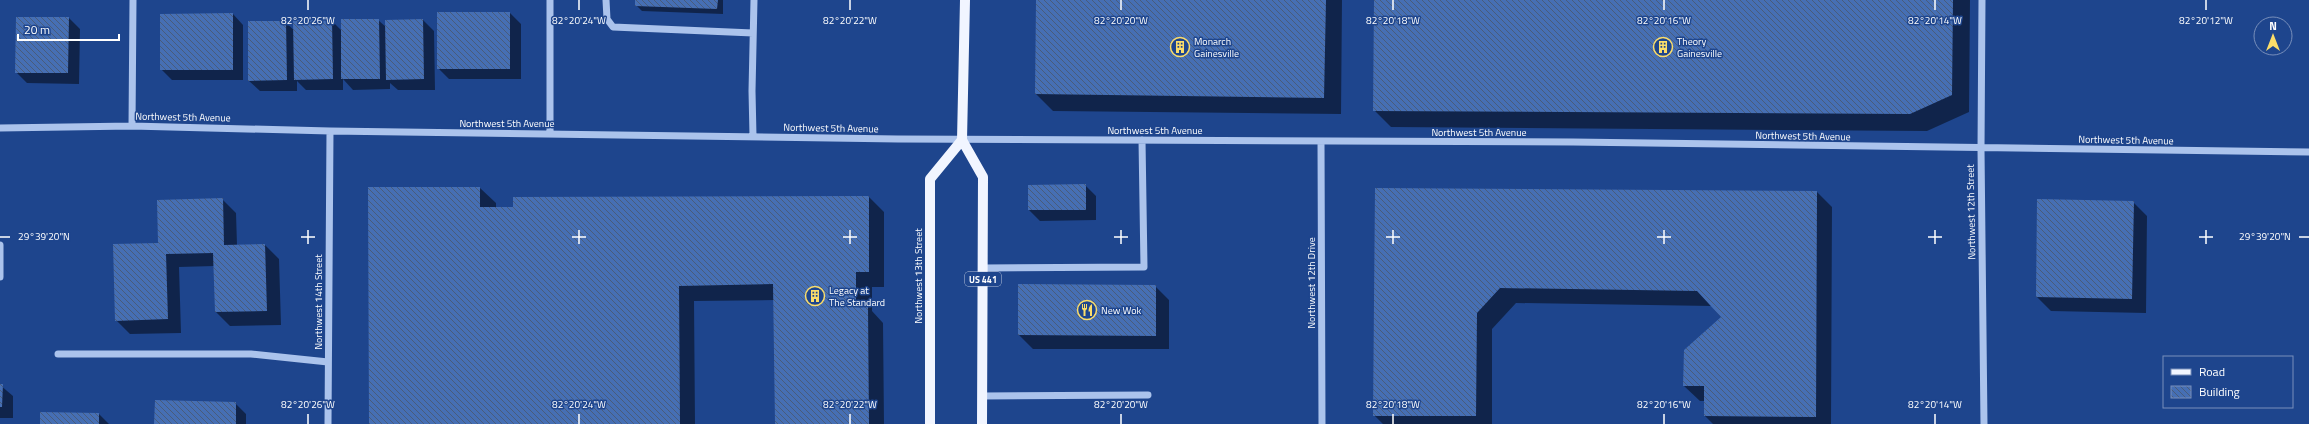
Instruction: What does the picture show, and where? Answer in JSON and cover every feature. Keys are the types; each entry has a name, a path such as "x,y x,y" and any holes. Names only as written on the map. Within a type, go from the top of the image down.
{"main road":[{"path":"962,140 965,0"},
{"name":"US 441","path":"962,140 983,177 982,424"},
{"name":"Northwest 13th Street","path":"930,424 930,179 962,140"}],"street":[{"path":"132,0 132,126"},
{"path":"550,0 550,133"},
{"path":"606,0 607,20 613,27 753,33"},
{"path":"753,136 754,0"},
{"name":"Northwest 12th Street","path":"1982,0 1981,149 1984,424"},
{"name":"Northwest 5th Avenue","path":"0,128 132,126 330,131 962,140 1573,142 1981,149 2309,152"},
{"name":"Northwest 14th Street","path":"328,424 330,131"},
{"path":"983,268 1144,266 1142,140"},
{"name":"Northwest 12th Drive","path":"1321,141 1322,424"},
{"path":"0,245 0,277"},
{"path":"58,354 250,354 328,362"},
{"path":"982,396 1148,394"}],"building":[{"path":"635,0 718,0 717,9 635,6"},
{"name":"Monarch Gainesville","path":"1036,0 1326,0 1324,98 1035,94"},
{"name":"Theory Gainesville","path":"1374,0 1953,0 1952,95 1910,114 1373,111"},
{"path":"437,12 510,12 510,69 437,69"},
{"path":"233,13 233,70 160,70 160,14"},
{"path":"16,17 69,17 68,73 15,73"},
{"path":"332,19 333,79 294,80 293,20"},
{"path":"341,19 379,19 380,79 341,79"},
{"path":"423,19 424,79 386,80 385,20"},
{"path":"248,21 286,21 287,80 248,81"},
{"path":"1086,184 1086,210 1028,210 1028,185"},
{"name":"Legacy at The Standard","path":"368,187 480,187 480,207 513,207 513,197 869,196 869,272 856,272 856,306 868,306 869,424 775,424 773,284 679,286 680,424 369,424"},
{"path":"1375,188 1817,191 1816,417 1704,416 1704,386 1683,386 1684,350 1721,317 1697,291 1500,288 1477,313 1476,416 1373,416"},
{"path":"223,198 224,245 265,244 267,311 215,312 213,253 166,254 168,319 115,321 113,244 158,243 157,200"},
{"path":"2037,199 2134,201 2132,299 2036,297"},
{"name":"New Wok","path":"1018,284 1156,285 1156,336 1018,335"},
{"path":"0,384 3,384 2,407 0,407"},
{"path":"155,400 236,402 236,424 154,424"},
{"path":"40,412 99,413 99,424 40,424"}],"place":[{"name":"Monarch Gainesville","path":"1180,47"},
{"name":"Theory Gainesville","path":"1663,47"},
{"name":"Legacy at The Standard","path":"815,296"},
{"name":"New Wok","path":"1087,310"}]}
